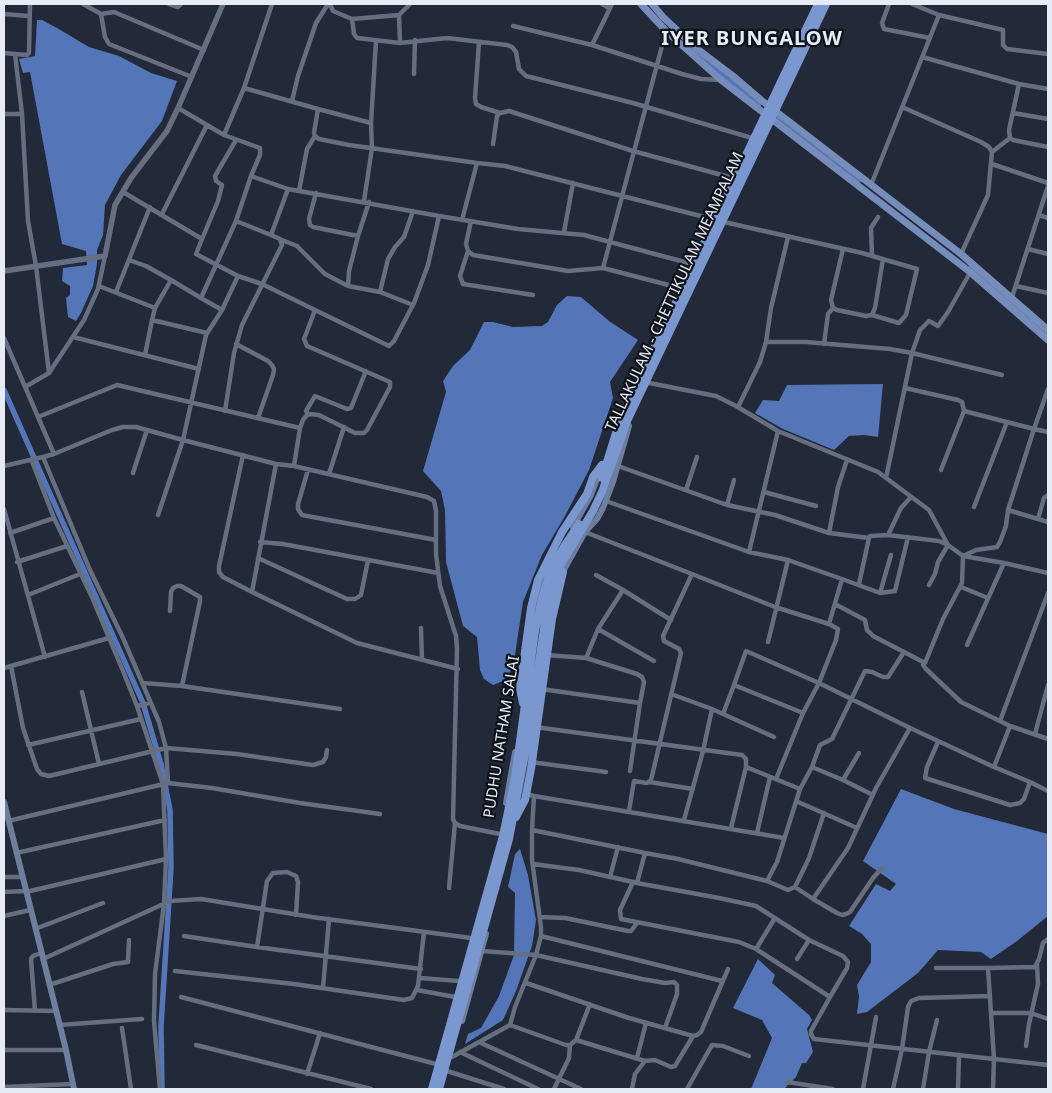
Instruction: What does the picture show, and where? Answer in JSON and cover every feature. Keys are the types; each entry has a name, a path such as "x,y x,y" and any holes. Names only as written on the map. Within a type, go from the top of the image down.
{"highway":[{"name":"TALLAKULAM - CHETTIKULAM MEAMPALAM","path":"431,1089 503,836 515,778 535,631 550,572 594,498 629,401 817,4"},
{"name":"TALLAKULAM - CHETTIKULAM MEAMPALAM","path":"441,1089 511,828 525,754 547,610 558,571 593,511 602,492 627,420 827,4"},
{"path":"524,707 520,688 531,608 538,580 562,532 586,494 593,477 602,465"},
{"path":"511,828 525,800 552,619 563,572"}],"main road":[{"path":"641,4 666,31 764,114 1012,297 1048,330"},
{"path":"652,4 696,48 961,254 972,269 1048,340"},
{"name":"PUDHU NATHAM SALAI","path":"431,1089 436,1064 500,834 519,726 531,629 541,587 550,567 591,495 627,400 817,4"},
{"name":"PUDHU NATHAM SALAI","path":"441,1089 452,1058 482,951 523,793 549,619 563,572 606,501 633,416 778,112 827,4"},
{"path":"4,802 66,1050 73,1086"}],"street":[{"path":"4,53 27,55 29,53 30,4"},
{"path":"82,4 101,14 114,12 204,50"},
{"path":"169,4 178,7 181,4"},
{"path":"25,387 49,373 84,320 99,286 115,205 167,131 223,4"},
{"path":"224,135 244,88 272,4"},
{"path":"292,101 298,76 316,23 329,4 333,11 352,19 399,15 410,4"},
{"path":"592,45 610,6 602,4"},
{"path":"889,4 882,23 884,29 930,38"},
{"path":"912,4 939,15 1003,30 1003,45 1007,49 1048,54"},
{"path":"4,14 29,16"},
{"path":"101,14 106,37 110,44 192,77"},
{"path":"399,15 400,43"},
{"path":"871,185 939,15"},
{"path":"352,19 354,34 357,38 400,43 447,38 512,47 516,52 519,69 526,76 647,107 752,138"},
{"path":"513,26 592,45 701,78 722,80"},
{"path":"603,268 666,31"},
{"path":"348,286 349,271 367,202 372,148 371,123 376,40"},
{"path":"414,74 415,40"},
{"path":"479,42 474,98 476,104 481,107 500,113 509,111 633,151 732,178"},
{"path":"15,54 22,114 28,221 36,266 49,373"},
{"path":"922,57 1019,84 1048,89"},
{"path":"1010,138 1009,130 1019,84"},
{"path":"244,88 371,123"},
{"path":"902,107 981,142 989,147 992,152 988,194 961,254"},
{"path":"178,108 224,135 260,148 260,155 236,221 201,298"},
{"path":"300,191 306,149 315,136 314,127 318,109"},
{"path":"493,144 496,121 500,113"},
{"path":"1013,113 1048,119"},
{"path":"4,114 22,114"},
{"path":"162,214 207,124"},
{"path":"315,136 325,140 372,148 505,166 724,222 844,249 917,269 906,315 899,323 872,315 866,316 833,308"},
{"path":"992,152 1010,138"},
{"path":"1010,138 1048,147"},
{"path":"236,140 215,176 216,181 222,185 218,201 196,254 238,276 262,284 389,346 394,341 413,305 428,265 439,216"},
{"path":"462,220 477,162"},
{"path":"992,164 1048,182"},
{"path":"252,176 288,189 518,229 564,232 692,264"},
{"path":"564,232 573,183"},
{"path":"1012,297 1048,186"},
{"path":"271,235 288,189"},
{"path":"123,192 202,239"},
{"path":"316,194 309,219 310,225 358,236"},
{"path":"116,292 150,207"},
{"path":"380,292 388,259 404,237 412,210"},
{"path":"1039,215 1048,218"},
{"path":"872,256 871,228 878,217"},
{"path":"236,221 297,246 324,274 348,286 380,292 413,305"},
{"path":"471,221 466,244 468,251 460,276 463,284 533,295"},
{"path":"738,407 757,368 766,342 771,308 788,237"},
{"path":"225,411 236,344 242,325 282,245 282,240"},
{"path":"833,308 831,300 844,249"},
{"path":"1028,249 1048,254"},
{"path":"468,251 473,255 568,271 603,268 680,288"},
{"path":"4,271 105,256"},
{"path":"872,315 884,259"},
{"path":"129,260 146,266 222,310"},
{"path":"886,478 912,353 920,330 929,321 938,326 972,269"},
{"path":"158,515 183,440 207,333 222,310 238,276"},
{"path":"145,355 155,308 170,280"},
{"path":"99,286 155,308"},
{"path":"1016,286 1048,293"},
{"path":"824,344 828,314 833,308"},
{"path":"308,414 319,415 355,432 364,433 390,387 390,382 307,346 304,339 316,310"},
{"path":"152,320 207,333"},
{"path":"73,337 199,369"},
{"path":"4,338 54,454"},
{"path":"766,342 890,349 1002,375"},
{"path":"236,344 268,361 274,369 258,418"},
{"path":"294,466 300,428 308,414 306,411 315,396 347,409 351,408 366,371"},
{"path":"636,381 716,396 778,431 878,472 929,510 948,545"},
{"path":"38,417 117,385 300,428"},
{"path":"905,388 962,402 964,411 941,470"},
{"path":"963,556 976,550 997,547 1000,542 1006,526 1008,510 1048,389"},
{"path":"964,411 1048,432"},
{"path":"974,507 1007,422"},
{"path":"4,466 54,454 112,430 123,427 136,427 276,464 294,466 432,499 436,504 438,573 440,586 456,636 458,669 453,812 455,823 449,888"},
{"path":"329,474 344,427"},
{"path":"133,473 147,430"},
{"path":"750,552 778,431"},
{"path":"243,455 219,566 219,572 223,577 358,643 458,669"},
{"path":"686,490 697,457"},
{"path":"36,458 54,518 139,706 166,784"},
{"path":"36,458 143,683 166,748 164,904 154,974 154,1021 160,1089 156,1089"},
{"path":"829,533 838,487 847,460"},
{"path":"252,592 276,464"},
{"path":"618,466 727,505 775,515 829,533 869,538 870,536 888,535 939,541 963,556 1048,573"},
{"path":"308,470 298,504 302,515 436,540"},
{"path":"727,505 734,480"},
{"path":"764,492 816,506"},
{"path":"1038,518 1044,498 1048,495"},
{"path":"888,535 900,508 911,496"},
{"path":"606,501 750,552 788,560 880,593 895,591 908,537"},
{"path":"4,509 17,562 45,657"},
{"path":"1008,510 1048,522"},
{"path":"10,533 54,518"},
{"path":"587,531 775,607 829,624 838,629 838,634 819,683 803,713 776,779"},
{"path":"859,584 869,538"},
{"path":"260,542 283,544 438,573"},
{"path":"929,585 935,574 938,562 948,545"},
{"path":"17,562 66,546"},
{"path":"880,593 891,555"},
{"path":"963,556 961,587 943,619 923,665 961,702 1010,726 1048,739"},
{"path":"258,558 339,596 352,599 358,598 361,594 368,560"},
{"path":"768,642 788,560"},
{"path":"967,645 1004,563"},
{"path":"28,595 80,574"},
{"path":"596,574 671,620"},
{"path":"649,782 681,653 664,640 664,632 692,574"},
{"path":"829,624 842,579"},
{"path":"170,611 171,592 177,586 181,586 200,597 182,686"},
{"path":"961,587 988,598"},
{"path":"586,658 598,629 623,590"},
{"path":"1000,721 1048,594"},
{"path":"835,604 865,620 867,630 873,636 925,663"},
{"path":"422,628 422,660"},
{"path":"598,629 654,661"},
{"path":"4,668 109,638"},
{"path":"723,714 746,651 819,683 994,768 1048,791"},
{"path":"767,881 777,862 800,789 812,767 820,745 832,739 865,671 888,677 904,652"},
{"path":"544,655 586,658 642,677 644,682 630,771"},
{"path":"11,666 28,745 37,770 41,774 48,776 166,748 237,754 313,765 323,762 327,750"},
{"path":"143,683 182,686 340,709"},
{"path":"734,685 803,713"},
{"path":"1034,734 1048,685"},
{"path":"540,689 640,702"},
{"path":"82,692 99,764"},
{"path":"671,694 723,714 774,737"},
{"path":"139,706 147,704"},
{"path":"684,820 712,710"},
{"path":"28,745 142,719"},
{"path":"994,768 1010,726"},
{"path":"534,727 742,755 746,759 746,767 731,828"},
{"path":"813,898 848,848 873,795 910,728"},
{"path":"938,742 927,767 926,778 1010,804 1020,803 1024,799 1030,782"},
{"path":"844,780 859,753"},
{"path":"529,762 606,772"},
{"path":"746,767 800,789"},
{"path":"812,767 844,780 873,795"},
{"path":"757,833 770,777"},
{"path":"630,811 634,781 692,789"},
{"path":"8,821 166,784 212,788 380,814"},
{"path":"523,793 784,838"},
{"path":"452,1058 510,1026 536,955 541,936 533,864 534,796"},
{"path":"796,801 857,828"},
{"path":"532,830 678,859 767,881 788,890 795,887 809,858 824,813"},
{"path":"16,853 165,820"},
{"path":"455,823 470,829 500,834"},
{"path":"610,877 618,847"},
{"path":"646,852 635,882 619,914 620,919 721,938 756,949 830,997"},
{"path":"4,892 26,892 166,859"},
{"path":"533,864 578,870 749,905 761,909 809,940 847,959 847,968 811,1031 812,1036 818,1040 1048,1065"},
{"path":"795,887 842,915 850,912 882,868"},
{"path":"256,947 267,881 273,873 287,872 293,874 298,882 296,915"},
{"path":"4,877 22,877"},
{"path":"35,1011 33,956 42,956 170,901 201,899 329,920 471,938"},
{"path":"36,930 103,903"},
{"path":"4,916 30,910"},
{"path":"540,917 565,918 628,931 632,930 637,923"},
{"path":"756,949 775,918"},
{"path":"323,988 329,920"},
{"path":"175,972 323,988 404,1000 412,998 417,990 420,978 424,932"},
{"path":"184,936 421,969"},
{"path":"541,936 722,981"},
{"path":"1026,1046 1038,984 1037,964 1043,943 1048,939"},
{"path":"49,985 113,964 128,962 129,940"},
{"path":"797,959 809,940"},
{"path":"482,951 536,955 665,983 674,982 677,985 677,994 665,1028"},
{"path":"936,968 1031,968 1037,964"},
{"path":"988,968 994,1059 993,1088"},
{"path":"576,1040 645,1061 655,1060 673,1067 693,1036 700,1032 728,969"},
{"path":"420,978 459,981"},
{"path":"526,983 646,1023 693,1036"},
{"path":"417,990 455,997"},
{"path":"893,1089 902,1049 908,1007 911,1001 919,998 990,996"},
{"path":"181,997 436,1064"},
{"path":"554,1089 569,1058 570,1045 576,1040 590,1004"},
{"path":"4,1010 56,1011"},
{"path":"991,1013 1031,1013 1048,1019"},
{"path":"863,1089 876,1018"},
{"path":"59,1025 142,1019"},
{"path":"923,1089 937,1020"},
{"path":"637,1058 646,1023"},
{"path":"510,1026 570,1045"},
{"path":"122,1028 131,1089"},
{"path":"307,1074 320,1033"},
{"path":"478,1042 581,1089"},
{"path":"196,1045 372,1089"},
{"path":"687,1089 712,1045 723,1046 750,1056"},
{"path":"4,1050 66,1050"},
{"path":"460,1052 538,1089"},
{"path":"958,1089 960,1055"},
{"path":"633,1089 635,1074 645,1061"},
{"path":"447,1071 504,1089"},
{"path":"786,1082 833,1089"},
{"path":"4,1087 73,1086"}],"water":[{"path":"37,20 42,20 89,47 119,56 151,73 177,81 162,121 121,175 105,205 103,235 97,250 97,264 93,286 76,321 68,317 66,298 70,295 70,286 62,281 63,268 87,265 86,251 62,244 30,72 23,73 19,59 35,56"},
{"path":"567,296 581,297 609,321 638,340 610,382 613,398 589,470 542,555 523,602 513,668 503,681 493,685 484,679 480,670 477,637 463,626 446,562 445,510 441,491 423,471 446,392 443,381 453,366 470,350 484,322 493,322 513,327 542,326 548,322 557,305"},
{"path":"883,384 878,437 864,435 849,436 834,450 783,429 755,413 763,400 779,401 787,385"},
{"path":"901,789 954,809 1048,834 1048,916 991,959 981,952 938,950 918,973 867,1012 857,1014 859,996 857,985 871,962 871,944 862,934 849,926 876,884 890,891 896,884 863,861"},
{"path":"520,849 528,875 536,920 532,946 516,991 503,1020 465,1044 468,1034 481,1028 499,996 514,955 515,893 508,887 515,854"},
{"path":"758,959 775,975 772,983 809,1015 812,1020 807,1029 813,1052 806,1063 802,1063 796,1077 784,1089 751,1089 772,1038 762,1020 733,1008"}],"waterway":[{"path":"689,47 759,104"},
{"path":"779,119 858,181"},
{"path":"970,268 1048,335"},
{"path":"4,390 143,703 161,764 170,810 171,868 161,1026 162,1089"}],"district":[{"name":"IYER BUNGALOW","path":"752,39"}]}
